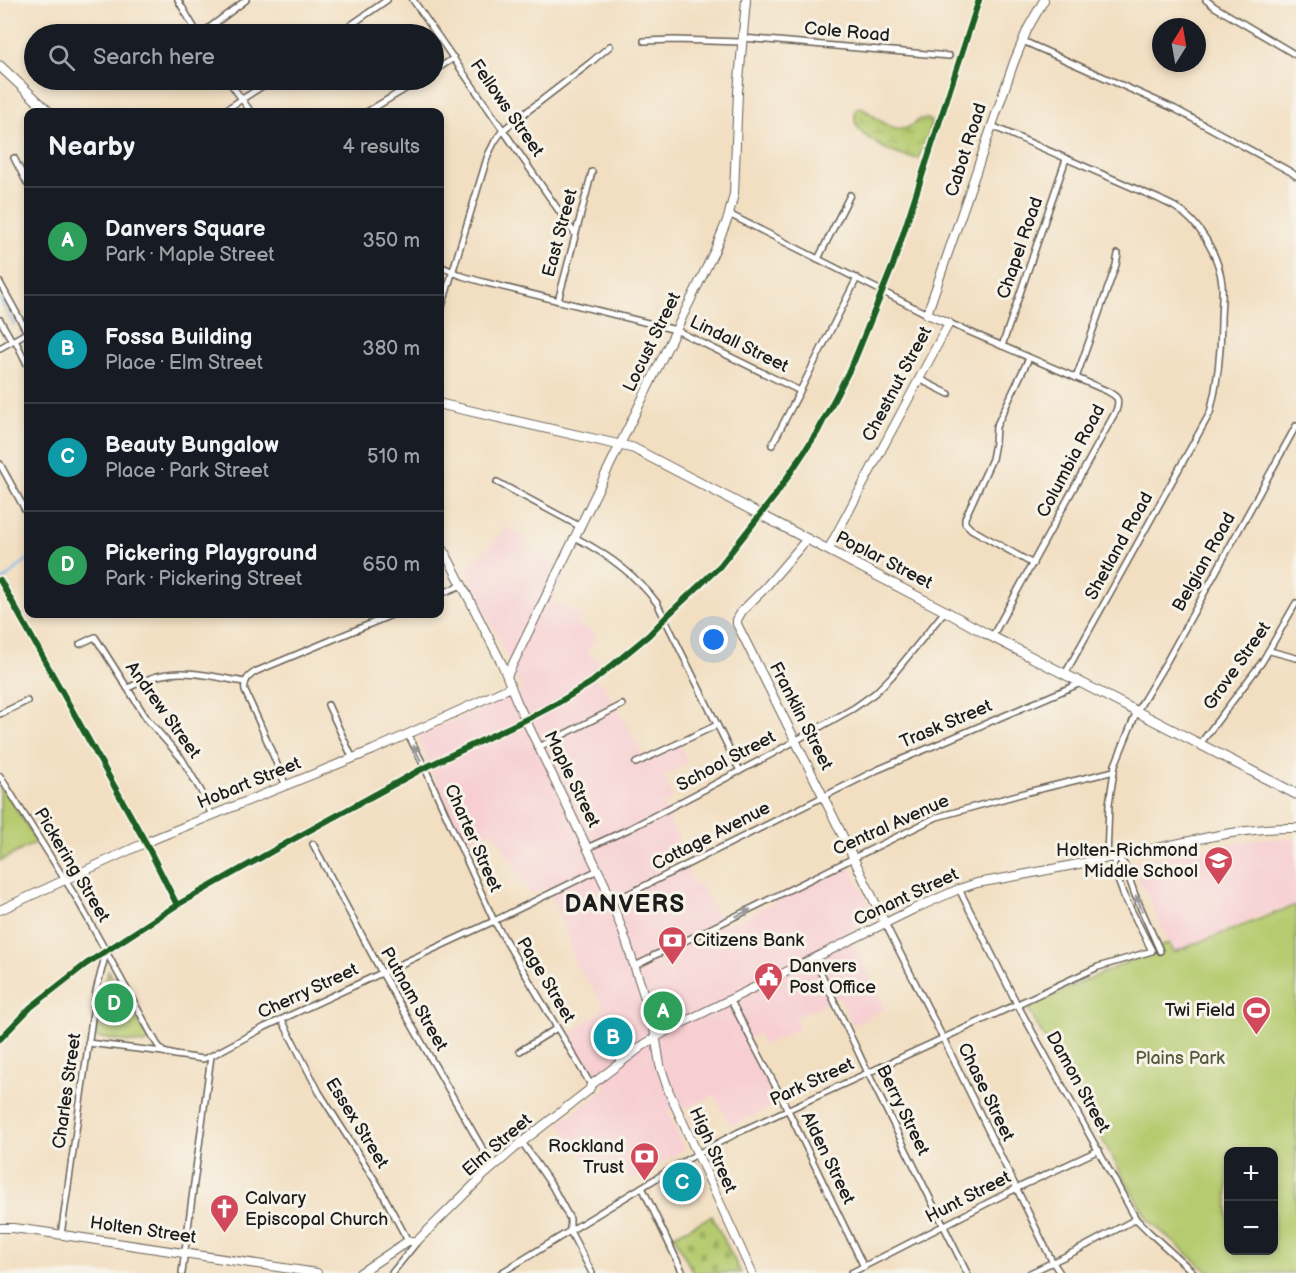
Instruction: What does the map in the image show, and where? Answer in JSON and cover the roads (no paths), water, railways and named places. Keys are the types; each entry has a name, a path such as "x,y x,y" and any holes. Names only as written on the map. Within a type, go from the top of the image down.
{"main road":[{"name":"Locust Street","path":"507,676 714,252 729,214 734,194 738,92 746,0"},
{"name":"Cabot Road","path":"927,314 1023,41 1044,0"},
{"path":"0,66 24,89"},
{"path":"26,90 45,108"},
{"name":"Chestnut Street","path":"828,550 949,323 927,314"},
{"name":"Poplar Street","path":"444,405 633,448 1296,794"},
{"name":"Franklin Street","path":"807,539 742,611 737,620 738,629 796,740 885,923"},
{"name":"Maple Street","path":"444,551 507,676 612,902 635,966 655,1038"},
{"name":"Hobart Street","path":"0,910 145,843 353,759 511,687"},
{"name":"Conant Street","path":"655,1038 668,1029 885,923 977,883 1226,834 1263,829 1296,828"},
{"name":"Elm Street","path":"360,1273 413,1241 522,1142 589,1090 591,1085 655,1038"},
{"name":"High Street","path":"655,1038 660,1065 669,1092 752,1273"},
{"name":"Holten Street","path":"0,1228 14,1228 317,1273"}],"street":[{"path":"178,0 194,24"},
{"path":"214,24 246,0"},
{"path":"352,24 387,0"},
{"name":"Fellows Street","path":"413,0 430,24"},
{"path":"1206,0 1296,56"},
{"name":"Cole Road","path":"644,41 743,40 949,56"},
{"path":"1023,41 1175,109 1296,176"},
{"name":"Fellows Street","path":"444,44 575,234"},
{"path":"444,300 488,155 495,141 503,130 610,46"},
{"path":"444,64 454,58"},
{"path":"235,90 248,108"},
{"path":"228,108 256,90"},
{"path":"374,108 403,90"},
{"name":"Shetland Road","path":"992,126 1176,208 1190,220 1210,248 1219,268 1222,284 1218,374 1210,412 1065,674"},
{"path":"14,158 24,177"},
{"name":"Chapel Road","path":"1002,346 1066,159"},
{"name":"East Street","path":"558,301 592,172"},
{"path":"818,259 850,195"},
{"name":"Chestnut Street","path":"729,214 927,314"},
{"path":"1076,378 1118,254"},
{"name":"Lindall Street","path":"444,268 483,282 676,330 800,391 857,278"},
{"path":"0,283 24,326"},
{"path":"0,320 24,359"},
{"name":"Columbia Road","path":"949,323 1076,378 1118,399 1116,411 1090,461 992,637"},
{"path":"0,348 24,335"},
{"path":"1029,358 996,427 992,459 965,518 965,523 971,529 1033,564"},
{"path":"919,379 949,394"},
{"path":"772,445 800,391"},
{"name":"Belgian Road","path":"1137,711 1180,639 1296,426"},
{"path":"0,465 24,508"},
{"path":"497,482 580,527"},
{"path":"576,538 615,561 653,598 741,771"},
{"path":"444,592 462,585"},
{"name":"Grove Street","path":"1200,744 1270,651 1296,603"},
{"name":"School Street","path":"587,848 741,771 854,708 892,676 945,611"},
{"path":"286,786 245,690 245,682 251,674 257,671 384,618"},
{"name":"Andrew Street","path":"80,644 95,637 147,719 182,759 212,816"},
{"path":"1270,651 1296,658"},
{"path":"127,688 160,675 174,673 190,673 245,682"},
{"name":"Trask Street","path":"824,796 907,756 1082,682"},
{"path":"0,714 27,701"},
{"path":"328,705 353,759"},
{"path":"539,747 622,705"},
{"path":"1137,711 1115,765 1109,804 1112,858 1124,864 1160,951"},
{"path":"636,763 717,725"},
{"name":"Charter Street","path":"407,735 494,921"},
{"name":"Central Avenue","path":"635,966 951,812 1114,771"},
{"name":"Pickering Street","path":"0,776 64,879 163,1052"},
{"name":"Cottage Avenue","path":"612,902 824,796"},
{"name":"Putnam Street","path":"312,844 382,973 494,1167"},
{"name":"Park Street","path":"501,1273 697,1154 737,1133 1098,968 1152,951 1121,887 1112,858"},
{"name":"Cherry Street","path":"212,1056 265,1027 598,870"},
{"name":"Damon Street","path":"959,889 1017,1004 1136,1219 1194,1273"},
{"name":"Page Street","path":"494,921 591,1085"},
{"name":"Chase Street","path":"885,923 1060,1273"},
{"name":"Charles Street","path":"62,1235 96,991 106,952"},
{"name":"Berry Street","path":"814,958 967,1273"},
{"name":"Alden Street","path":"730,999 788,1110 864,1267"},
{"name":"Essex Street","path":"282,1020 319,1092 413,1241"},
{"path":"520,1051 557,1028"},
{"path":"88,1043 203,1059 212,1056 182,1273"},
{"path":"522,1142 552,1186 570,1219 570,1231 592,1273"},
{"name":"Hunt Street","path":"851,1273 1016,1189 1099,1150"},
{"path":"642,1187 683,1273"},
{"path":"1030,1273 1136,1219"},
{"path":"392,1273 413,1241"}],"waterway":[{"path":"0,299 14,325"},
{"path":"0,583 24,562"}],"place":[{"name":"Holten-Richmond Middle School","path":"1219,886"},
{"name":"Citizens Bank","path":"672,966"},
{"name":"Danvers Post Office","path":"768,1002"},
{"name":"Pickering Playground","path":"114,1003"},
{"name":"Danvers Square","path":"663,1011"},
{"name":"Twi Field","path":"1256,1036"},
{"name":"Fossa Building","path":"613,1037"},
{"name":"Rockland Trust","path":"645,1182"},
{"name":"Beauty Bungalow","path":"682,1182"},
{"name":"Calvary Episcopal Church","path":"224,1234"}],"district":[{"name":"DANVERS","path":"625,904"}],"park label":[{"name":"Plains Park","path":"1180,1058"}]}
